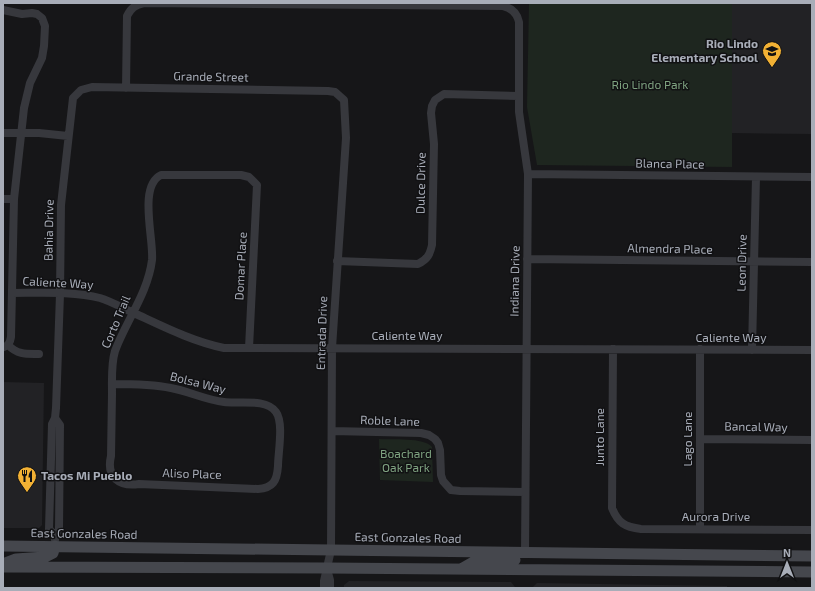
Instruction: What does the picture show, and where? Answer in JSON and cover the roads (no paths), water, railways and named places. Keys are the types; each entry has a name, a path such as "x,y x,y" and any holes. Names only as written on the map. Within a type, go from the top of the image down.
{"main road":[{"name":"East Gonzales Road","path":"3,546 55,541 331,550 812,556"},
{"path":"3,566 16,559 50,556 53,553 55,541"},
{"path":"460,570 475,561 516,560 524,553"},
{"path":"522,570 533,560 620,560 631,554"},
{"path":"3,566 812,572"}],"street":[{"path":"126,88 127,16 130,10 136,5 144,3 392,4"},
{"name":"Indiana Drive","path":"392,4 502,6 509,7 518,16 519,112 528,174 524,553"},
{"path":"3,10 22,14 32,13 42,18 45,26 42,58 30,83 24,108 14,199 11,336 10,341 5,346 14,351 26,354 39,354"},
{"name":"Grande Street","path":"76,93 80,90 92,87 328,91 335,92 344,100"},
{"name":"Bahia Drive","path":"55,541 49,529 52,424 55,418 60,294 61,205 72,104 76,93"},
{"name":"Dulce Drive","path":"337,261 418,264 424,261 430,255 432,245 434,144 431,112 435,100 444,94 518,96"},
{"name":"Entrada Drive","path":"324,588 331,550 332,348 346,138 344,100"},
{"path":"3,133 39,133 68,136"},
{"name":"Corto Trail","path":"116,480 112,474 110,465 113,362 115,352 150,272 152,248 149,219 150,187 157,177 167,174 241,175 249,177 257,185"},
{"name":"Blanca Place","path":"528,174 812,177"},
{"name":"Leon Drive","path":"752,350 756,177"},
{"name":"Domar Place","path":"249,348 257,185"},
{"path":"3,199 14,199"},
{"name":"Almendra Place","path":"527,259 812,262"},
{"name":"Caliente Way","path":"12,293 60,294 99,298 200,342 224,348 812,350"},
{"name":"Junto Lane","path":"612,349 612,508 615,516 621,523"},
{"name":"Lago Lane","path":"700,349 700,529"},
{"name":"Bolsa Way","path":"112,384 157,385 223,402 266,404 276,411 280,422 278,466 275,479 269,487"},
{"name":"Bahia Drive","path":"55,418 60,425 59,530 55,541"},
{"name":"Roble Lane","path":"332,431 421,432 435,439 438,443 440,450 441,475 446,486 451,490 460,492 525,492"},
{"name":"Bancal Way","path":"700,438 812,440"},
{"path":"51,455 54,460 55,498 59,501"},
{"name":"Aliso Place","path":"116,480 125,485 139,484 255,489 269,487"},
{"name":"Aurora Drive","path":"621,523 632,528 641,529 812,530"},
{"name":"Entrada Drive","path":"327,568 330,588"}],"place":[{"name":"Rio Lindo Elementary School","path":"772,68"},
{"name":"Tacos Mi Pueblo","path":"27,493"}],"park label":[{"name":"Rio Lindo Park","path":"650,85"},
{"name":"Boachard Oak Park","path":"406,461"}]}
